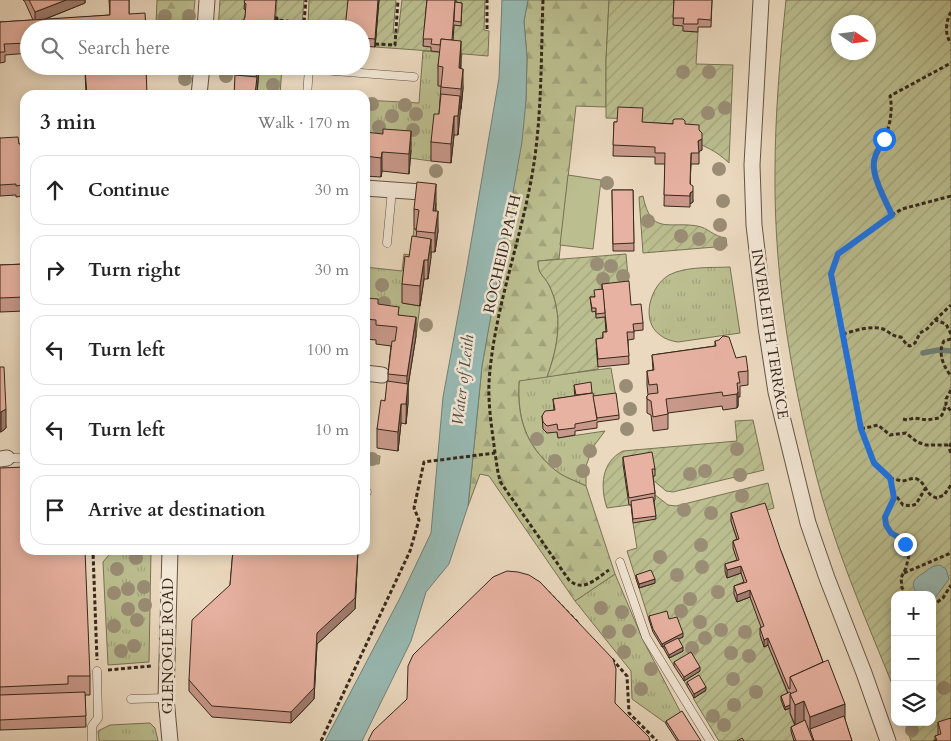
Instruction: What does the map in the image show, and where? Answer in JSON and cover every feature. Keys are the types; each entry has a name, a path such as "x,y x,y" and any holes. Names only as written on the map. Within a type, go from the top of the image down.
{"street":[{"path":"205,20 207,0"},
{"name":"INVERLEITH TERRACE","path":"761,0 752,165 754,225 776,392 808,524 826,578 864,673 888,741"},
{"path":"200,90 201,75"},
{"path":"370,188 421,192"},
{"path":"370,374 382,375"},
{"name":"GLENOGLE ROAD","path":"170,555 166,698 170,741"}],"lane":[{"path":"370,74 414,77"},
{"path":"307,90 309,75"},
{"path":"386,243 392,190"},
{"path":"4,459 20,458"},
{"path":"620,562 646,637 710,741"},
{"path":"92,741 92,726 98,718 97,670"},
{"path":"131,699 166,698"}],"path":[{"path":"304,20 306,0"},
{"path":"375,44 395,45 398,0"},
{"path":"487,0 487,29"},
{"name":"ROCHEID PATH","path":"543,0 542,72 534,162 520,233 496,332 490,374 489,409 496,470 501,483 569,580 575,585 586,585 620,562"},
{"path":"951,12 947,20 947,38 951,43"},
{"path":"892,215 881,191 874,163 888,130 892,106 890,96 951,63"},
{"path":"951,196 902,210 892,215 838,254 831,274 861,429 874,463 890,478 902,481 912,478 917,479 923,483 931,496 939,498 944,495 951,485"},
{"path":"843,334 873,328 883,329 894,337 901,337 910,346 915,343 920,333 927,329 951,305"},
{"path":"936,320 946,324 951,334"},
{"path":"951,338 943,344 942,353 944,368 951,374"},
{"path":"903,419 919,418 927,420 938,418 942,415 946,406 946,399 951,390"},
{"path":"946,406 951,411"},
{"path":"861,429 878,425 890,435 906,433 917,442 926,445 950,444 951,453"},
{"path":"321,741 410,551 419,520 414,508 424,462 495,453"},
{"path":"890,478 894,498 885,517 886,525 891,533 900,538 909,555 901,578 904,591"},
{"path":"894,498 896,496 904,505 911,506 916,504 925,489"},
{"path":"904,573 951,553"},
{"path":"93,555 97,670 166,664"},
{"path":"936,603 943,598 951,585"},
{"path":"540,586 545,588 582,627"},
{"path":"608,655 627,676 629,713 656,741"}],"green space":[{"path":"157,0 195,0 193,20 156,20"},
{"path":"220,0 247,0 244,9 246,11 245,20 219,20"},
{"path":"277,0 304,0 302,20 276,20"},
{"path":"309,0 348,0 347,20 308,20"},
{"path":"378,0 396,0 393,33 398,33 402,0 427,0 423,46 432,47 431,51 375,47"},
{"path":"456,0 485,0 484,30 489,31 488,56 452,53"},
{"path":"528,0 609,0 606,107 576,106 559,259 538,261 539,269 549,285 557,308 558,331 554,354 547,377 519,381 522,419 530,441 536,451 555,470 586,486 615,574 575,601 489,476 480,474 468,506 482,366 526,100 527,57 524,21"},
{"path":"609,0 674,0 684,26 684,31 698,32 696,64 733,65 729,163 699,144 642,133 642,119 606,118"},
{"path":"786,0 951,0 951,737 939,741 911,741 906,726 936,726 936,591 891,591 891,681 838,546 822,497 802,417 787,336 778,255 775,173 778,86"},
{"path":"423,51 462,54 461,61 441,58 438,85 443,86 441,107 461,109 460,115 441,113 434,133 431,161 370,153 370,100 419,103"},
{"path":"258,75 281,75 280,90 257,90"},
{"path":"568,175 601,180 593,249 560,245"},
{"path":"643,196 646,209 656,222 705,228 717,236 726,238 727,246 643,253 639,197"},
{"path":"414,229 419,229 416,250 431,252 431,258 412,256 402,303 420,306 416,336 370,319 370,268 402,271 404,254 411,255"},
{"path":"626,254 629,289 595,301 596,318 605,317 607,339 596,347 598,369 547,377 554,354 558,319 554,296 540,272 538,261"},
{"path":"730,267 740,333 678,342 664,338 654,329 650,321 650,304 662,280 669,275 683,270"},
{"path":"611,368 616,397 593,400 574,389 576,403 557,432 558,438 605,431 593,447 586,466 586,486 555,470 536,451 525,430 522,419 519,380"},
{"path":"753,420 764,470 673,492 666,491 653,480 652,459 629,505 607,508 603,492 606,468 623,451 737,441 735,421"},
{"path":"370,455 380,456 379,464 370,463"},
{"path":"768,483 774,508 731,521 739,546 739,567 727,577 741,573 747,589 734,594 737,602 750,597 764,633 764,647 768,645 789,697 781,700 785,710 795,706 790,714 794,724 804,721 805,724 795,741 719,741 693,698 706,691 687,686 684,681 700,671 674,666 669,658 683,651 678,642 664,649 662,647 678,639 666,615 649,620 639,588 654,583 651,574 636,579 627,551 637,548 633,523 653,501 654,494 668,505 676,506"},
{"path":"109,555 151,555 149,662 108,665 103,562"},
{"path":"615,574 643,640 682,715 667,724 632,699 631,671 575,601"},
{"path":"150,723 155,728 158,741 99,741 98,731 110,725"}],"water":[{"name":"Water of Leith","path":"502,0 528,0 524,21 527,57 526,100 522,142 482,366 468,506 449,564 426,592 411,641 362,741 325,741 401,596 431,533 443,397 499,78"},
{"path":"940,565 946,569 949,579 936,597 936,591 915,591 914,581 934,566"}],"building":[{"path":"29,0 66,0 35,12"},
{"path":"110,0 129,0 129,14 145,13 145,20 31,20 110,15"},
{"path":"245,0 276,0 275,20 244,20 246,4"},
{"path":"348,0 378,0 375,39 370,39 370,20 346,20"},
{"path":"427,0 455,0 452,40 441,39 440,45 431,44 432,39 423,39"},
{"path":"674,0 712,0 711,20 698,19 698,24 683,24 684,18 673,18"},
{"path":"455,2 462,3 461,22 454,21"},
{"path":"20,21 20,43 4,44 5,52 0,52 0,22"},
{"path":"441,39 461,41 459,68 463,69 461,89 441,87 443,67 438,66"},
{"path":"85,75 146,75 147,90 87,90"},
{"path":"235,75 257,77 256,90 234,90"},
{"path":"441,94 460,96 458,116 454,116 451,144 431,142 434,114 439,114"},
{"path":"618,107 643,108 642,122 673,124 675,119 683,119 685,124 699,125 702,139 698,141 699,153 691,153 690,184 693,186 693,191 690,193 690,196 664,195 665,153 655,153 655,147 613,145 614,122 617,122"},
{"path":"383,129 411,131 409,154 382,152 381,158 370,157 370,133 383,134"},
{"path":"18,137 20,144 20,185 0,185 0,138"},
{"path":"417,182 436,184 433,211 438,211 435,233 416,231 419,210 414,209"},
{"path":"612,190 633,190 634,243 613,244"},
{"path":"412,236 431,239 428,260 424,260 420,286 402,284 405,256 409,257"},
{"path":"20,264 20,297 0,298 0,265"},
{"path":"629,281 631,305 641,304 643,323 633,324 634,332 627,332 629,356 598,359 596,339 603,338 603,332 607,332 602,284"},
{"path":"603,289 605,313 596,314 596,308 592,308 590,297 595,297 594,290"},
{"path":"370,298 378,299 378,304 399,307 398,315 416,317 407,376 388,374 392,341 395,341 397,327 376,325 376,320 370,319"},
{"path":"723,336 729,337 736,358 746,356 748,371 738,372 740,383 737,383 737,394 723,396 722,392 666,399 668,414 653,417 651,401 647,399 649,394 658,393 657,384 649,385 647,371 654,370 652,355 716,346 715,341"},
{"path":"0,367 4,367 6,409 1,412 0,412"},
{"path":"387,381 408,384 406,404 401,404 398,432 377,429 381,400 385,401"},
{"path":"591,382 592,393 576,395 574,385"},
{"path":"593,393 597,420 575,424 575,428 558,430 557,424 547,426 543,422 542,416 545,411 555,410 553,399"},
{"path":"616,393 619,415 597,418 593,396"},
{"path":"652,452 655,469 652,469 655,493 629,498 623,457"},
{"path":"20,467 20,555 85,555 90,676 68,676 68,684 0,687 0,468"},
{"path":"653,497 656,516 633,519 631,501"},
{"path":"765,503 823,662 790,677 790,689 768,638 764,640 760,628 764,626 750,590 737,595 734,586 747,582 741,566 727,570 725,564 739,560 733,541 739,539 731,513"},
{"path":"233,555 358,555 355,598 317,633 314,688 291,712 212,706 189,680 192,620 230,585"},
{"path":"651,570 655,579 639,584 636,575"},
{"path":"507,571 529,575 540,582 613,659 616,669 615,703 649,737 650,741 368,741 373,731 407,699 408,666 413,655 493,577"},
{"path":"667,611 669,619 677,617 683,633 662,644 653,629 649,616"},
{"path":"678,638 683,647 669,655 664,645"},
{"path":"691,652 700,667 684,677 674,662"},
{"path":"828,660 845,704 810,717 804,701 795,705 790,694 797,691 790,677"},
{"path":"699,675 706,687 694,694 687,682"},
{"path":"85,692 86,716 0,720 0,695"},
{"path":"790,692 790,705 785,707 781,696"},
{"path":"682,711 701,741 679,741 666,721"},
{"path":"844,716 852,741 814,741 810,729"},
{"path":"951,718 951,741 933,741 937,740 935,736 941,734 938,722"},
{"path":"805,720 813,741 796,741 791,727"}],"waterway":[{"path":"923,353 938,350 951,351"}],"route":[{"path":"884,139 874,159 874,168 881,191 892,215 838,254 831,274 861,429 874,463 890,478 891,482 894,498 885,517 886,525 891,533 900,538 905,544"}]}
